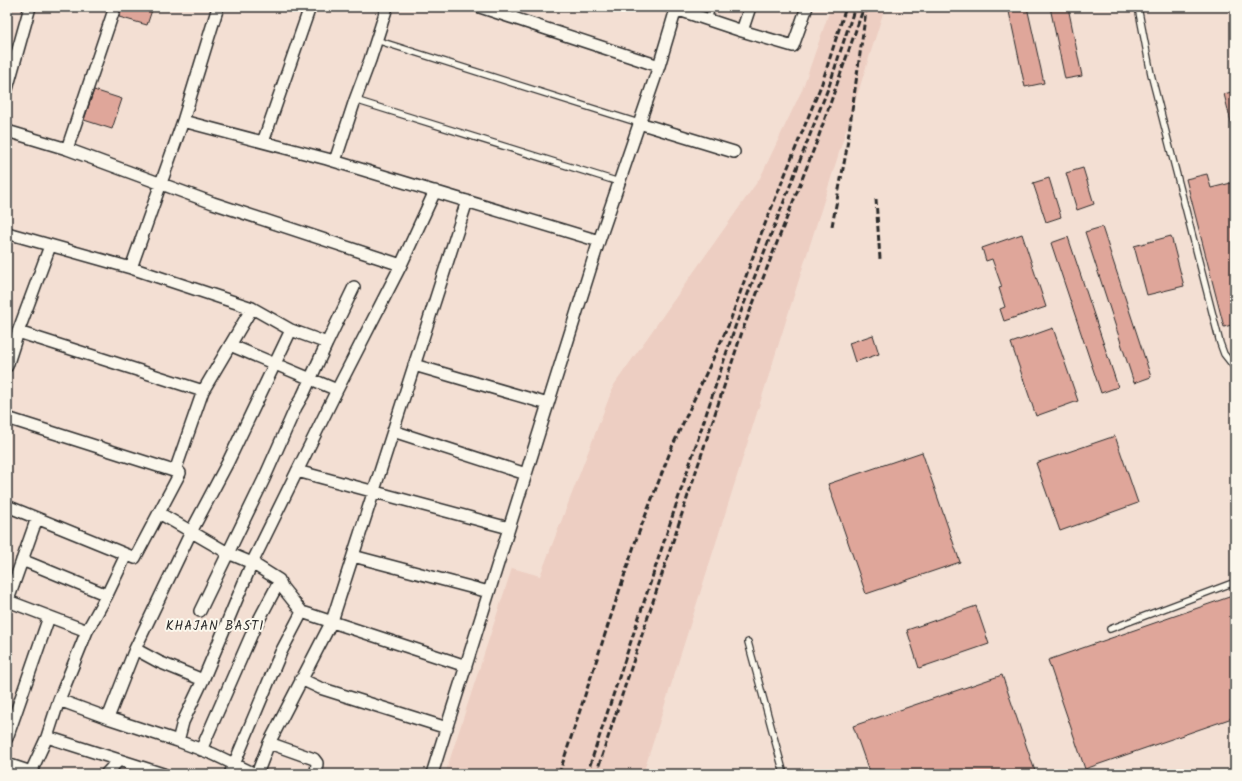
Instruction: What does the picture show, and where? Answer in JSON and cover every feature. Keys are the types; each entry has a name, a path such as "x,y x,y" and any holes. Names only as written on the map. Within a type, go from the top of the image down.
{"street":[{"path":"7,89 30,7"},
{"path":"67,149 114,7"},
{"path":"131,268 183,121 218,7"},
{"path":"263,142 310,7"},
{"path":"335,161 387,7"},
{"path":"480,7 659,66"},
{"path":"742,31 750,7"},
{"path":"432,774 599,241 659,66 675,8 742,31 794,46 807,7"},
{"path":"183,121 335,161 599,241"},
{"path":"639,123 734,152"},
{"path":"7,131 67,149 213,203 401,265"},
{"path":"178,741 183,722 252,563 336,390 401,265 435,191"},
{"path":"59,700 201,750 232,769 256,774 269,743 301,679 332,622 467,201"},
{"path":"7,233 131,268 252,308 291,330 327,343"},
{"path":"7,366 50,246"},
{"path":"200,611 264,480 296,407 304,395 354,287"},
{"path":"175,471 202,391 252,308"},
{"path":"108,718 135,649 191,532 228,462 291,330"},
{"path":"18,332 202,391"},
{"path":"230,345 336,390"},
{"path":"414,364 548,404"},
{"path":"7,418 180,472 135,558 7,506"},
{"path":"393,432 526,474"},
{"path":"297,471 509,528"},
{"path":"159,513 228,553 252,563 280,582 282,587 302,612 466,666"},
{"path":"37,518 7,602 87,631"},
{"path":"7,764 31,773 47,737 59,700 87,631 107,595 126,555"},
{"path":"353,556 489,592"},
{"path":"22,560 107,595"},
{"path":"201,750 253,631 280,582"},
{"path":"232,769 281,652 302,612"},
{"path":"7,738 48,617"},
{"path":"135,649 159,662 202,680"},
{"path":"301,679 320,688 447,728"},
{"path":"47,737 163,774"},
{"path":"269,743 314,759 317,763 316,774"},
{"path":"106,774 118,760"}],"lane":[{"path":"708,20 712,7"},
{"path":"1138,7 1151,74 1220,343 1224,354 1235,368"},
{"path":"376,40 639,123"},
{"path":"355,100 619,182"},
{"path":"1110,629 1235,582"},
{"path":"748,642 784,774"}],"shaded area":[{"path":"831,7 885,7 643,774 445,774 512,568 540,576 614,385 760,178 802,90"}],"building":[{"path":"122,7 153,7 147,25 119,17"},
{"path":"1008,7 1027,7 1044,83 1025,87"},
{"path":"1050,7 1068,7 1082,76 1065,79"},
{"path":"94,90 122,99 112,129 84,120"},
{"path":"1235,91 1235,126 1232,126 1224,94"},
{"path":"1083,168 1094,204 1077,210 1066,173"},
{"path":"1207,174 1211,188 1235,182 1235,324 1224,327 1186,179"},
{"path":"1049,178 1061,217 1046,222 1033,183"},
{"path":"1102,227 1151,377 1134,383 1085,232"},
{"path":"1022,234 1046,307 1004,321 1000,309 1005,307 999,288 1002,287 992,259 986,261 982,248"},
{"path":"1171,236 1184,286 1147,295 1134,246"},
{"path":"1068,237 1118,387 1101,393 1051,243"},
{"path":"1053,328 1078,401 1036,416 1011,343"},
{"path":"873,335 879,354 855,362 849,343"},
{"path":"1115,436 1138,503 1060,531 1036,463"},
{"path":"922,452 960,562 866,594 828,484"},
{"path":"1235,595 1235,717 1085,769 1048,660"},
{"path":"976,606 989,644 919,668 907,630"},
{"path":"1002,675 1036,774 870,774 853,726"}],"railway":[{"path":"559,774 636,540 672,447 729,324 761,234 822,83 846,7"},
{"path":"587,774 735,327 829,86 855,7"},
{"path":"596,774 743,329 817,141 864,7"},
{"path":"832,226 846,153 866,11"},
{"path":"876,199 880,259"}],"district":[{"name":"KHAJAN BASTI","path":"215,625"}]}
